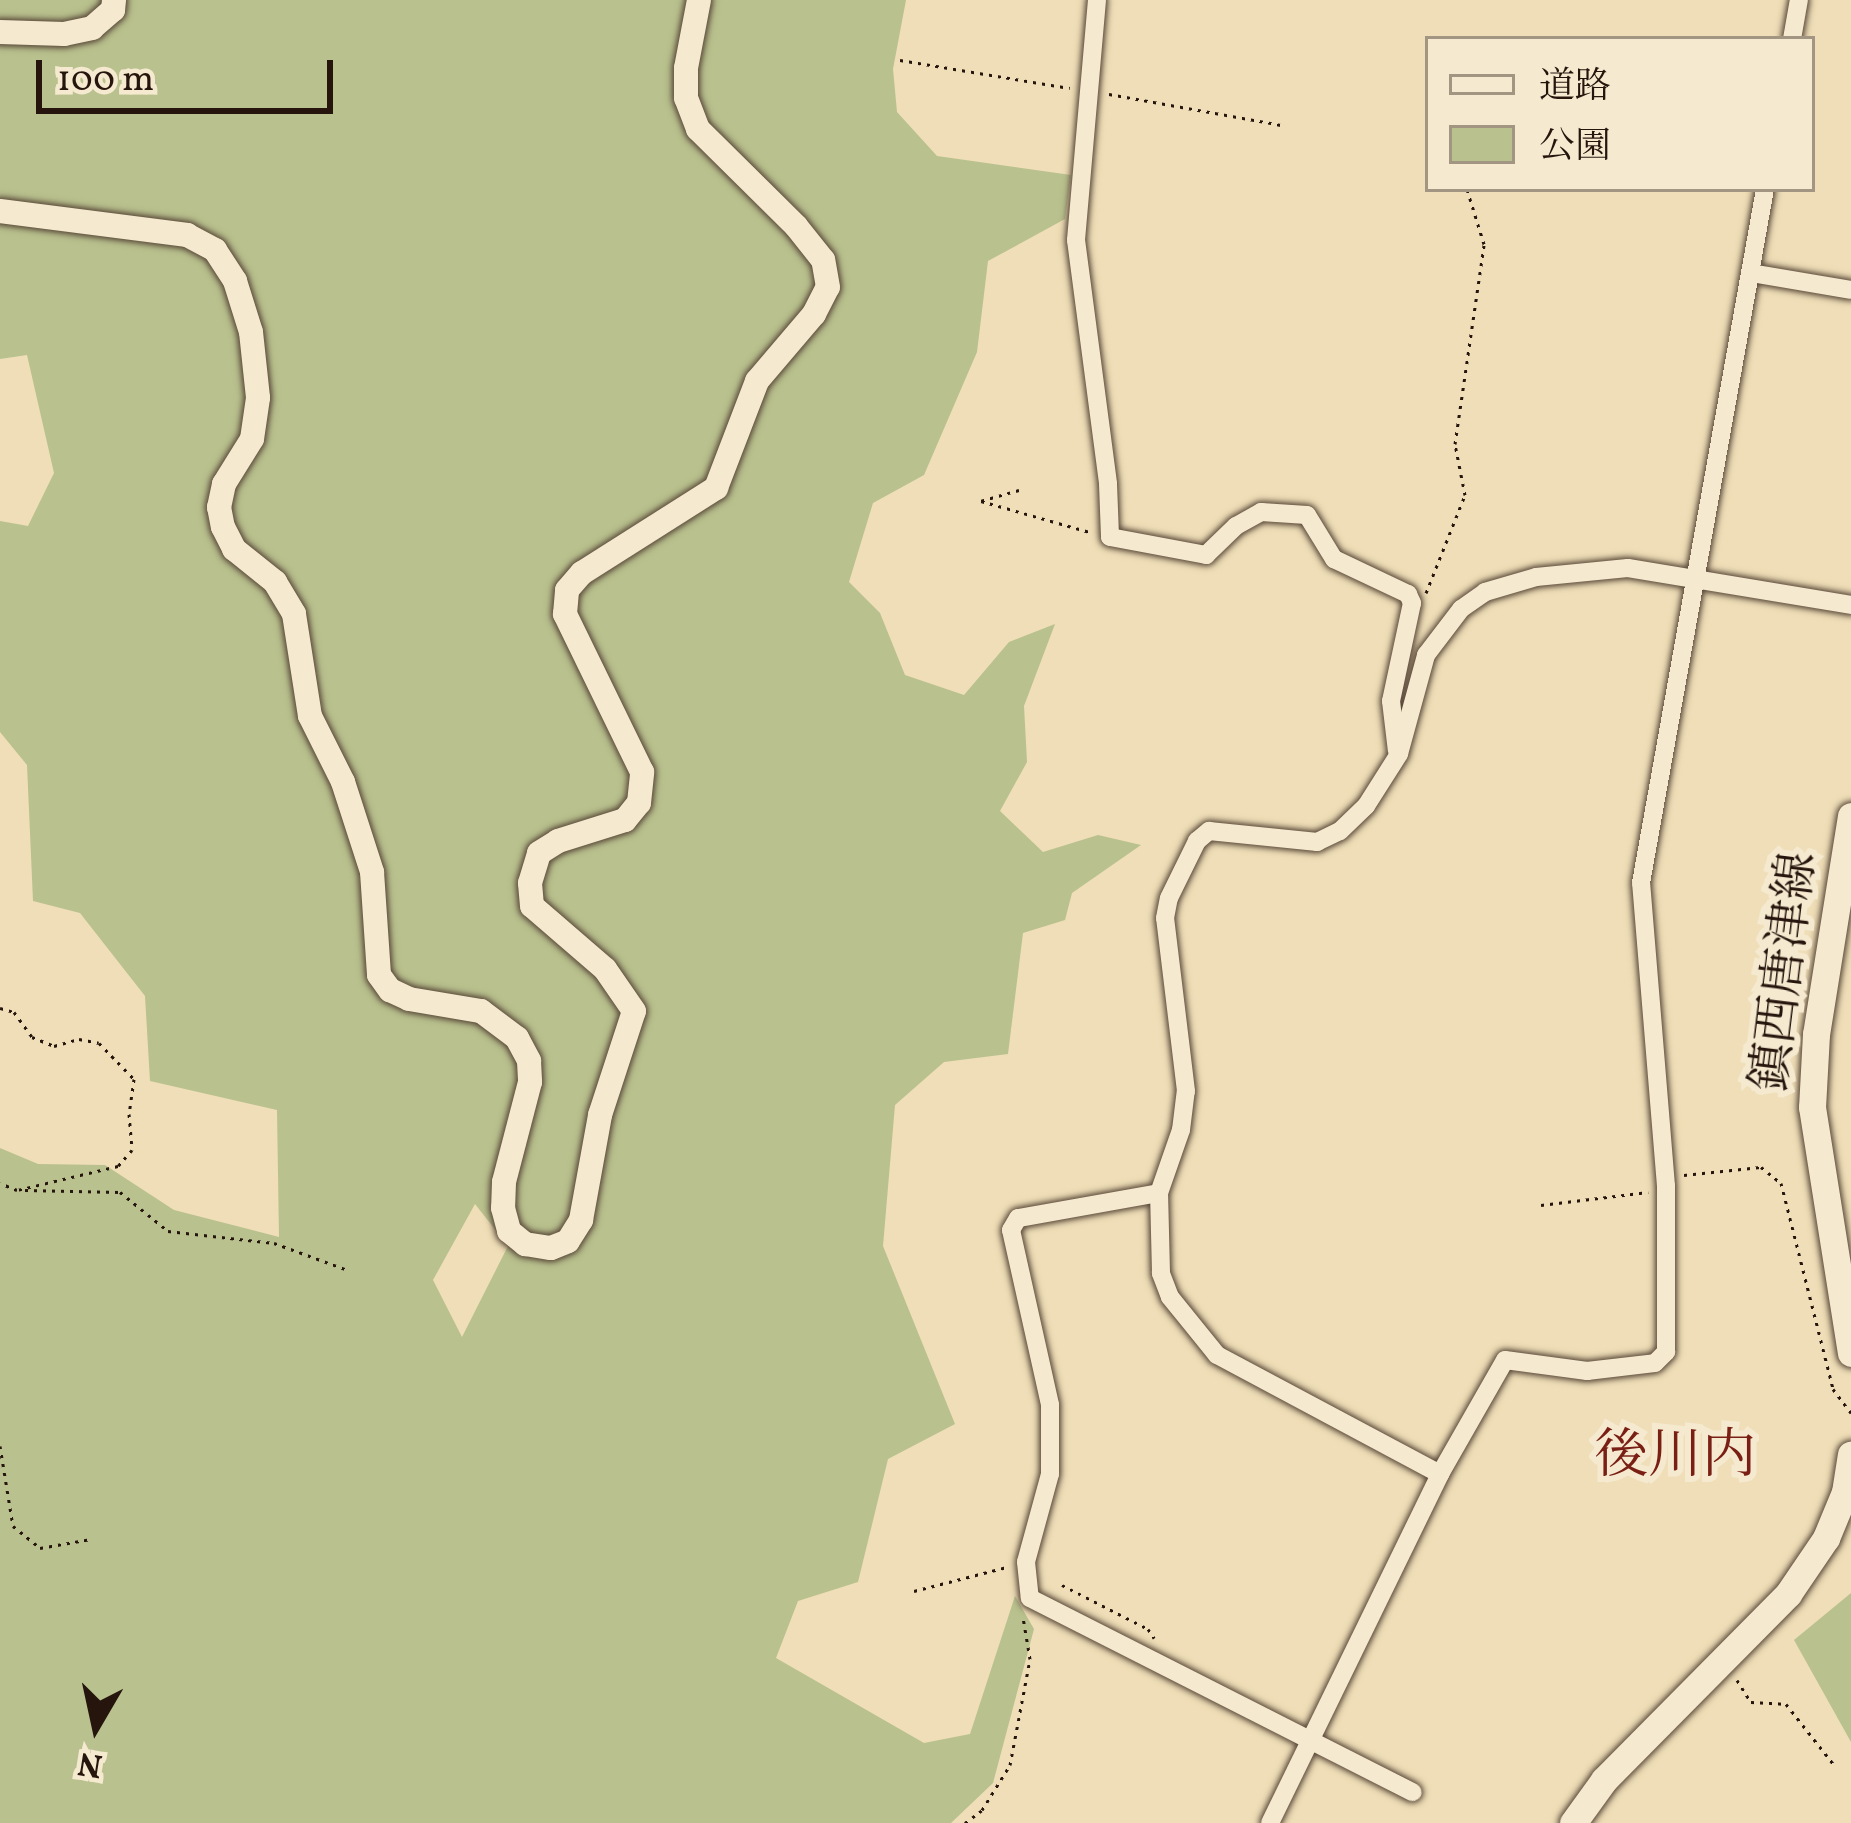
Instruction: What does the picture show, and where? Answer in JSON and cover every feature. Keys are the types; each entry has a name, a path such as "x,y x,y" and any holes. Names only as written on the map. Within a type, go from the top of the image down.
{"main road":[{"name":"鎮西唐津線","path":"1851,816 1816,1034 1812,1107 1851,1353"},
{"path":"1573,1823 1604,1780 1788,1594 1826,1538 1845,1492 1851,1454"}],"street":[{"path":"0,32 64,34 92,28 113,10 114,0"},
{"path":"0,211 187,235 215,250 235,281 251,332 258,398 252,439 224,484 219,507 223,526 234,549 275,582 294,614 310,716 343,782 372,872 379,975 390,990 409,999 481,1011 517,1038 529,1061 530,1082 504,1182 502,1208 509,1232 525,1244 551,1248 568,1241 581,1220 600,1115 634,1012 605,968 532,906 530,883 539,853 558,841 625,820 639,803 642,772 566,614 567,590 582,573 716,488 757,381 814,314 828,286 823,260 796,226 698,129 686,98 686,68 699,0"},
{"path":"1097,0 1076,240 1108,484 1109,537 1206,555 1236,526 1261,512 1291,510 1306,515 1334,559 1408,594 1412,603 1391,700 1399,754"},
{"path":"1792,36 1798,0"},
{"path":"1270,1823 1440,1474 1504,1360 1587,1371 1655,1363 1666,1352 1666,1186 1641,883 1765,192"},
{"path":"1751,273 1851,290"},
{"path":"1440,1474 1217,1355 1170,1297 1161,1273 1159,1192 1181,1130 1186,1091 1165,918 1169,898 1197,841 1222,829 1287,841 1328,837 1366,806 1399,754 1426,655 1461,609 1485,592 1536,577 1628,568 1851,605"},
{"path":"1159,1192 1018,1218 1011,1230 1050,1405 1050,1474 1026,1562 1030,1598 1413,1792"}],"path":[{"path":"900,60 1282,124"},
{"path":"1412,603 1431,590 1465,495 1455,444 1484,244 1468,192"},
{"path":"1019,490 982,501 1109,537"},
{"path":"0,1008 14,1012 32,1037 54,1046 79,1039 99,1043 134,1079 129,1114 132,1150 118,1166 17,1190"},
{"path":"1540,1205 1626,1198 1666,1186 1686,1174 1762,1167 1781,1183 1832,1389 1851,1413"},
{"path":"0,1183 17,1190 120,1192 168,1231 274,1243 345,1269"},
{"path":"0,1446 13,1526 40,1548 91,1539"},
{"path":"914,1591 1026,1562"},
{"path":"1062,1585 1148,1629 1174,1670"},
{"path":"965,1823 982,1810 1010,1765 1030,1659 1023,1617 1030,1598"},
{"path":"1724,1658 1751,1702 1786,1704 1835,1766"}],"green space":[{"path":"0,0 906,0 893,69 897,112 937,156 1071,175 1065,219 988,261 977,352 924,475 873,503 849,582 880,613 905,675 964,695 1009,642 1055,624 1024,706 1027,762 1000,811 1043,852 1098,835 1141,845 1072,893 1065,920 1023,933 1008,1054 944,1062 895,1105 883,1246 955,1424 888,1459 858,1582 798,1601 776,1658 924,1743 970,1734 1015,1596 1034,1629 993,1783 951,1823 0,1823 0,1148 38,1164 105,1165 174,1210 279,1237 277,1110 150,1081 145,996 80,913 33,901 27,765 0,732 0,521 28,526 54,473 27,355 0,359","holes":["475,1204 508,1246 462,1337 433,1280"]},
{"path":"1851,1593 1851,1742 1794,1640"}],"district":[{"name":"後川内","path":"1675,1459"}]}
